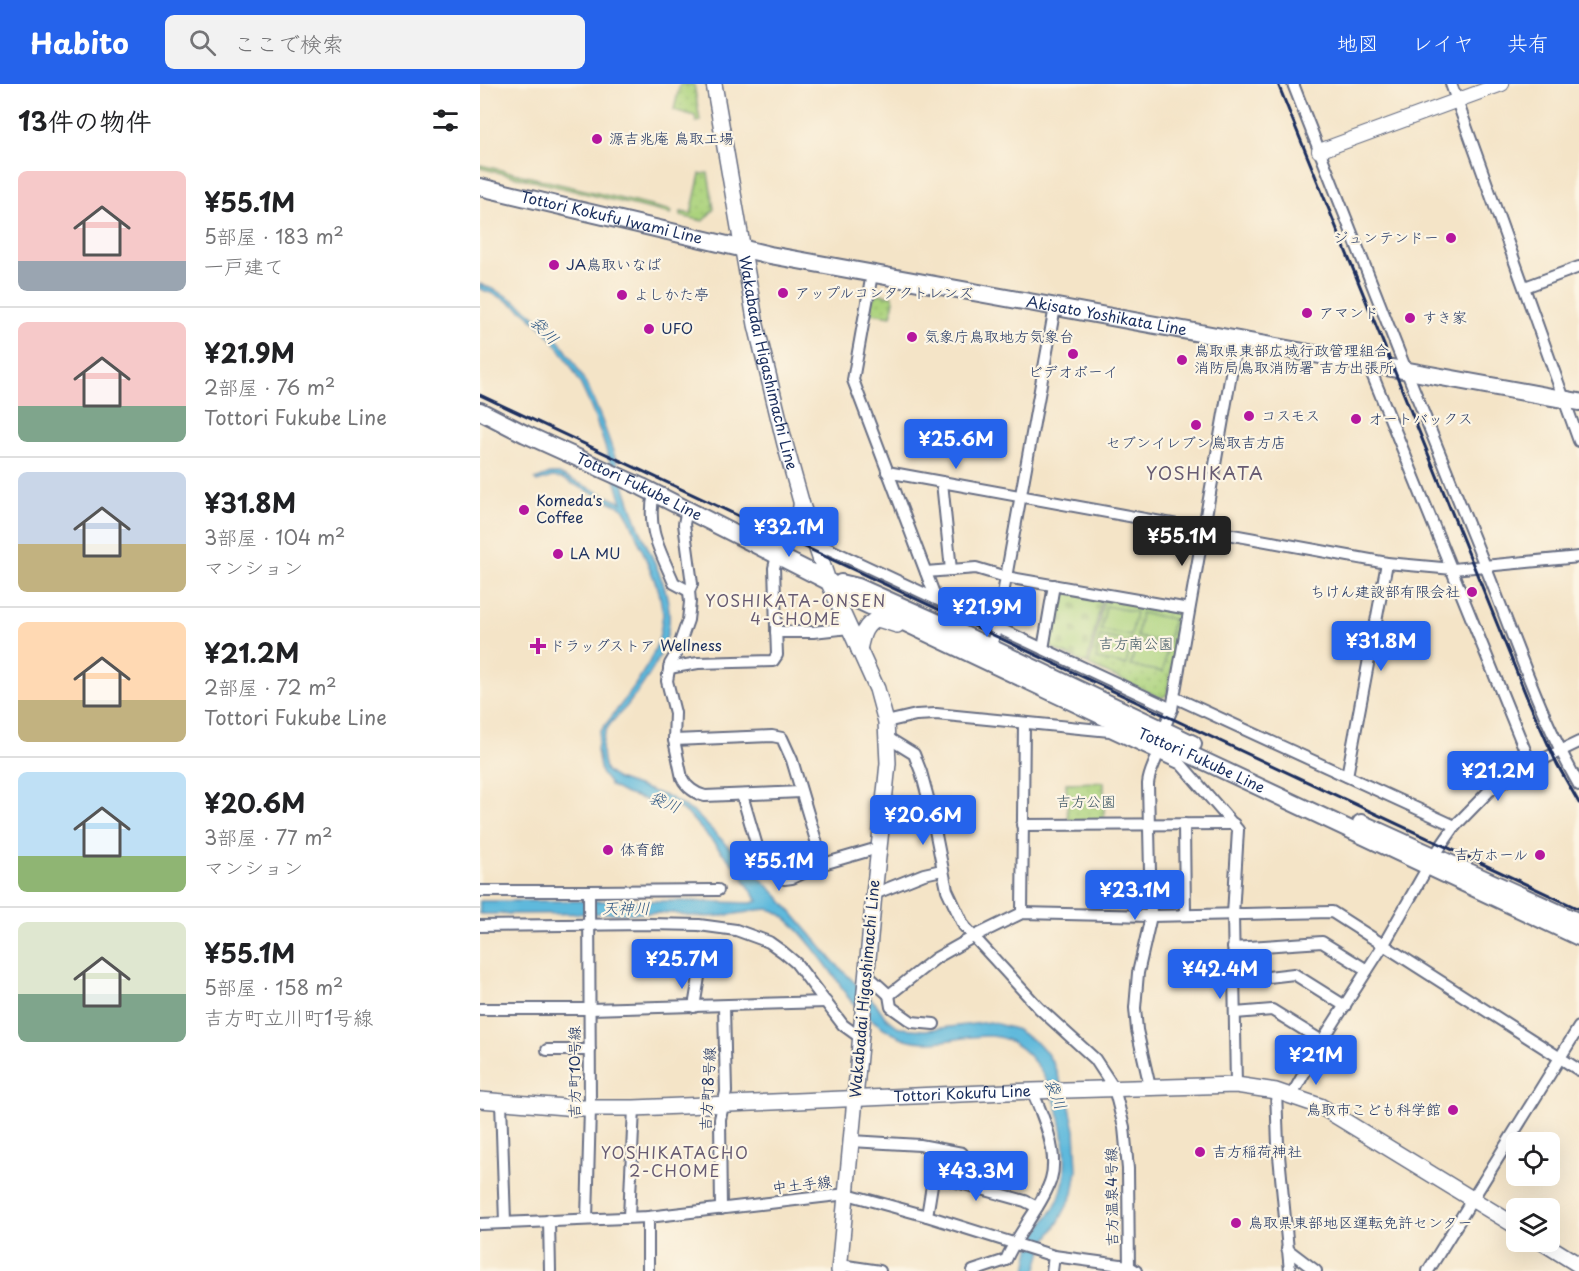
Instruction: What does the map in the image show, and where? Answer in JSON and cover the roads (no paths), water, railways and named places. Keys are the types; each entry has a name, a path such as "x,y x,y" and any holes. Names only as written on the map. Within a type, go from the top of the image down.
{"main road":[{"name":"Wakabadai Higashimachi Line","path":"714,84 756,325 802,504 828,581 876,689 886,722 888,738 886,783 878,848 840,1268"},
{"name":"Tottori Kokufu Iwami Line","path":"480,187 742,249"},
{"name":"Akisato Yoshikata Line","path":"742,249 1572,400"},
{"name":"Tottori Fukube Line","path":"480,411 687,509 828,581 853,598 1161,742 1432,861 1579,922"},
{"path":"732,533 772,544 783,543 794,533 800,522 802,504"},
{"name":"Tottori Fukube Line","path":"828,581 858,587 990,648 1161,742"},
{"path":"859,650 868,624 878,619 931,635"},
{"name":"Tottori Fukube Line","path":"1432,861 1579,937"},
{"name":"Tottori Kokufu Line","path":"480,1100 590,1108 634,1108 1236,1085 1292,1095 1334,1113 1506,1220"},
{"path":"1558,1252 1579,1265"}],"street":[{"path":"1293,84 1405,370 1560,751 1579,785"},
{"path":"1452,84 1525,287 1572,400 1579,441"},
{"path":"1319,151 1502,84"},
{"path":"1525,287 1579,267"},
{"path":"872,274 853,380 936,599"},
{"path":"990,648 997,627 1055,307"},
{"path":"1150,1087 1137,1030 1135,1008 1138,973 1151,916 1149,775 1172,709 1237,340"},
{"path":"1368,364 1531,765"},
{"path":"887,472 1387,563 1453,570 1579,557"},
{"path":"942,482 951,570"},
{"path":"648,490 652,531 674,583 689,591"},
{"path":"687,509 684,524 693,584 689,591 688,620 669,668 667,681 675,713 674,740 682,778 693,790 705,796 801,792"},
{"path":"814,542 1172,709"},
{"path":"669,668 698,663 773,661 777,655 774,568 777,555"},
{"path":"1347,776 1387,563"},
{"path":"926,572 976,568 1006,577 1189,609"},
{"path":"1043,649 1054,585"},
{"path":"776,632 813,632 849,628"},
{"path":"1174,697 1455,826"},
{"path":"886,722 925,714 1110,731 1161,742 1238,830 1233,915 1236,1085"},
{"path":"1022,913 1024,723"},
{"path":"674,740 777,736 782,738 823,864"},
{"name":"吉方温泉4号線","path":"888,738 914,754 930,805 947,890 964,926 1039,1008 1095,1059 1114,1088 1125,1134 1131,1269"},
{"path":"1292,1095 1322,1041 1455,826 1489,791 1531,765 1579,742"},
{"path":"742,795 759,853 777,874 787,879 823,864 878,848"},
{"path":"1184,824 1185,915"},
{"path":"1022,825 1234,824"},
{"path":"874,894 924,874 942,870"},
{"path":"480,891 589,893 718,890"},
{"name":"吉方町10号線","path":"586,1219 590,1108 589,893"},
{"path":"889,995 936,958 1022,913 1151,916 1332,912 1579,1070"},
{"path":"480,926 648,924 699,925 736,930 769,942 796,963 843,1025 861,1034"},
{"path":"1233,948 1322,942 1367,970"},
{"path":"1234,981 1294,974 1345,1006"},
{"path":"694,1007 699,977"},
{"path":"866,979 889,995 891,1007 912,1022 934,1024"},
{"path":"480,1009 694,1007 825,1002"},
{"name":"吉方町8号線","path":"721,1209 720,1119 726,1092 724,1006"},
{"path":"1235,1013 1272,1010 1322,1041"},
{"path":"1428,1271 1579,1027"},
{"path":"547,1050 590,1050"},
{"path":"973,1271 1008,1265 1015,1243 1051,1179 1053,1157 1034,1091"},
{"path":"1276,1091 1278,1145 1290,1271"},
{"path":"501,1102 505,1222"},
{"path":"629,1217 634,1108"},
{"path":"851,1141 920,1146 962,1153"},
{"path":"927,1216 933,1180 939,1176 1037,1207"},
{"name":"中土手線","path":"480,1224 648,1217 847,1194 1052,1255 1131,1269"},
{"path":"648,1217 648,1271"},
{"path":"549,1220 550,1271"},
{"path":"1287,1249 1316,1271"},
{"path":"1052,1255 1052,1271"},
{"path":"840,1268 880,1271"}],"water":[{"path":"480,284 515,301 544,324 566,351 585,381 600,414 636,520 667,596 669,623 659,657 647,678 605,732 602,749 606,771 617,779 669,797 695,813 778,896 834,962 877,1005 885,1017 900,1028 925,1030 990,1022 1015,1029 1039,1044 1046,1052 1053,1063 1069,1103 1075,1130 1077,1170 1073,1194 1044,1244 1036,1271 1026,1271 1030,1251 1033,1240 1060,1196 1065,1169 1065,1146 1053,1096 1042,1073 1028,1055 1011,1042 990,1036 977,1036 928,1042 904,1039 892,1033 852,1002 798,930 780,914 768,909 707,917 673,913 480,914 480,901 751,903 758,901 738,870 687,813 676,806 626,794 611,786 601,773 597,750 600,732 632,690 650,661 659,639 663,614 659,591 623,508 561,478 552,477 537,482 535,480 550,474 559,474 622,503 591,407 577,376 559,348 538,323 512,303 480,289"}],"railway":[{"path":"1278,84 1528,700 1557,764 1579,803"},
{"path":"480,395 1579,909"}],"place":[{"name":"源吉兆庵 鳥取工場","path":"597,139"},
{"name":"ジュンテンドー","path":"1451,238"},
{"name":"JA鳥取いなば","path":"554,265"},
{"name":"アップルコンタクトレンズ","path":"783,293"},
{"name":"よしかた亭","path":"622,295"},
{"name":"アマンド","path":"1307,313"},
{"name":"すき家","path":"1410,318"},
{"name":"UFO","path":"649,329"},
{"name":"気象庁鳥取地方気象台","path":"912,337"},
{"name":"ビデオボーイ","path":"1073,354"},
{"name":"鳥取県東部広域行政管理組合 消防局鳥取消防署 吉方出張所","path":"1182,360"},
{"name":"コスモス","path":"1249,416"},
{"name":"オートバックス","path":"1356,419"},
{"name":"セブンイレブン鳥取吉方店","path":"1196,425"},
{"name":"Komeda's Coffee","path":"524,510"},
{"name":"LA MU","path":"558,554"},
{"name":"ちけん建設部有限会社","path":"1472,592"},
{"name":"ドラッグストア Wellness","path":"538,646"},
{"name":"体育館","path":"608,850"},
{"name":"吉方ホール","path":"1540,855"},
{"name":"鳥取市こども科学館","path":"1453,1110"},
{"name":"吉方稲荷神社","path":"1200,1152"},
{"name":"鳥取県東部地区運転免許センター","path":"1236,1223"}],"district":[{"name":"YOSHIKATA","path":"1205,474"},
{"name":"YOSHIKATA-ONSEN 4-CHOME","path":"796,610"},
{"name":"YOSHIKATACHO 2-CHOME","path":"675,1162"}],"water label":[{"name":"袋川","path":"545,330"},
{"name":"袋川","path":"665,802"},
{"name":"天神川","path":"626,908"},
{"name":"袋川","path":"1056,1094"}],"park label":[{"name":"吉方南公園","path":"1136,644"},
{"name":"吉方公園","path":"1086,802"}]}
